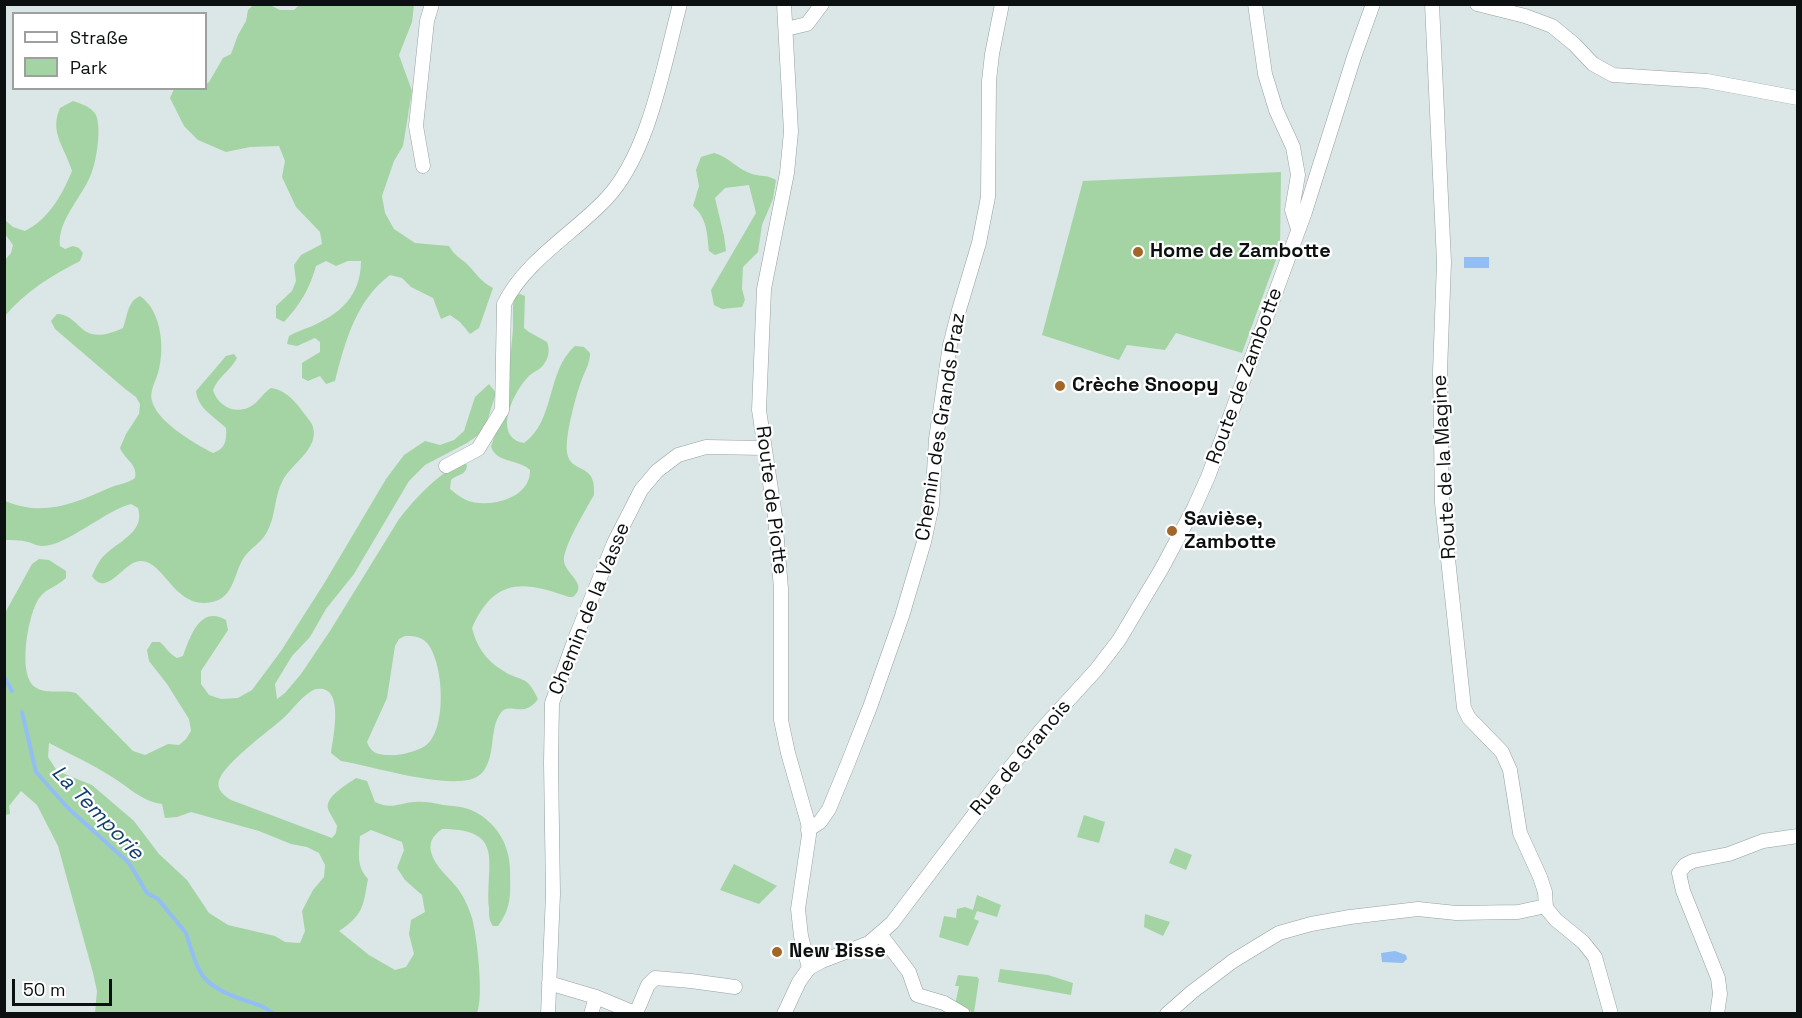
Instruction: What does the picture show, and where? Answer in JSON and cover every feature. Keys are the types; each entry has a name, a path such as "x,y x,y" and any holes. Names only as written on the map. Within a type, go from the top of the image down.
{"street":[{"path":"423,166 416,126 427,21 432,4"},
{"path":"446,466 478,449 502,410 504,304 511,289 531,267 607,199 626,173 646,128 680,4"},
{"name":"Route de Piotte","path":"784,4 791,132 787,173 764,289 759,410 775,516 782,594 781,720 808,830 809,844 798,909 801,936 809,968"},
{"path":"786,29 807,24 822,4"},
{"name":"Chemin des Grands Praz","path":"808,830 820,822 829,809 870,707 902,616 933,505 936,439 950,345 979,243 987,204 990,170 989,81 1002,4"},
{"path":"1255,4 1265,74 1276,110 1293,147 1298,175 1292,210 1298,229"},
{"name":"Route de Zambotte","path":"1194,508 1208,477 1298,229 1373,4"},
{"name":"Route de la Magine","path":"1432,4 1444,262 1440,372 1442,503 1464,708 1469,718 1502,752 1510,770 1520,833 1540,877 1545,892 1546,906"},
{"path":"1477,4 1525,16 1552,26 1593,64 1613,75 1707,81 1797,98"},
{"name":"Chemin de la Vasse","path":"548,1014 553,894 552,703 575,639 614,543 641,490 657,471 678,455 706,447 764,448"},
{"name":"Rue de Granois","path":"809,968 869,943 901,911 1004,775 1096,670 1119,640 1140,607 1194,508"},
{"path":"1717,1014 1720,994 1718,978 1681,884 1679,875 1681,870 1693,861 1729,854 1764,841 1797,836"},
{"path":"1167,1014 1233,961 1279,933 1350,917 1418,909 1466,913 1518,912 1546,906 1556,920 1583,942 1595,957 1611,1014"},
{"path":"880,934 909,972 918,995 944,1003 963,1014"},
{"path":"784,1014 799,982 809,968"},
{"path":"549,983 596,997 636,1013 648,986 655,978 735,987"},
{"path":"591,1014 596,997"}],"green space":[{"path":"300,4 414,5 412,22 399,55 412,91 403,146 394,161 382,196 385,213 394,229 415,243 449,246 482,280 493,288 479,328 470,334 460,322 450,315 441,319 433,298 411,287 402,278 390,275 378,285 360,309 348,337 335,381 326,384 320,376 308,381 302,378 302,363 320,352 320,342 315,338 297,346 287,344 289,336 321,322 347,302 357,284 361,261 348,261 336,266 326,261 316,266 311,282 295,309 284,322 276,318 276,306 292,291 296,281 294,265 301,255 322,244 320,232 296,207 282,177 285,161 279,146 250,147 226,152 198,140 184,126 170,98 174,90 207,90 207,83 223,58 231,54 246,21 248,10 253,5 270,5 280,10 294,10"},
{"path":"73,101 91,109 98,121 96,157 92,173 65,220 60,237 60,246 65,249 73,246 79,248 83,253 80,261 40,285 21,299 5,316 5,260 11,253 13,245 5,234 5,220 13,227 25,231 48,213 64,189 72,171 59,140 56,125 60,108"},
{"path":"714,153 747,172 776,180 773,199 762,225 758,252 743,267 742,289 745,300 742,307 722,309 714,305 711,290 756,213 749,185 725,188 715,198 726,251 715,255 709,251 704,221 693,206 699,186 696,170 701,157"},
{"path":"1281,172 1280,249 1242,353 1176,333 1165,350 1127,345 1119,360 1042,335 1083,181"},
{"path":"520,294 525,296 524,328 547,342 549,351 544,364 524,382 512,402 507,423 514,439 524,443 541,422 559,368 566,356 575,346 584,347 590,353 589,363 574,405 567,445 569,459 588,473 594,484 594,495 564,555 565,566 577,583 577,592 573,597 569,597 538,588 512,587 490,599 472,628 479,646 487,657 502,670 530,685 538,699 527,708 504,710 497,720 491,754 485,770 473,779 455,781 405,775 341,761 331,753 335,727 333,699 329,692 314,689 230,764 218,785 231,800 332,838 337,826 328,809 328,804 333,795 356,778 367,781 375,802 381,804 391,806 422,802 457,806 471,810 487,820 499,833 509,858 508,905 498,926 493,926 490,918 488,892 490,864 484,842 476,835 442,829 431,842 431,852 436,862 460,892 472,918 480,981 477,1013 95,1013 97,991 58,846 37,805 21,791 9,806 10,814 5,815 5,613 32,564 39,559 49,560 66,571 66,578 40,597 28,629 26,670 35,687 44,691 76,693 133,751 145,755 168,744 179,745 191,731 189,719 149,661 147,650 152,642 160,642 177,658 183,656 193,632 203,620 217,616 226,620 228,630 201,671 201,684 209,695 221,699 238,698 252,690 281,651 386,479 404,455 425,441 440,445 454,440 464,431 475,397 489,384 496,393 484,431 467,443 425,465 409,481 354,574 326,609 310,637 292,656 275,684 277,699 301,674 399,519 437,479 464,461 467,465 465,471 451,480 450,489 466,500 496,502 516,495 524,488 530,470 497,455 491,446 502,416 507,392 515,296","holes":["405,636 419,637 424,640 437,664 441,695 437,726 432,738 425,746 412,752 381,755 375,753 367,742 387,698 395,646 399,639","49,743 97,768 141,797 162,804 165,818 191,812 259,831 319,853 325,865 324,877 313,890 302,911 305,931 300,943 285,942 275,936 228,925 209,913 187,880 159,854 134,821 92,785 57,771 48,757","371,830 402,842 404,850 397,868 405,880 422,895 425,912 411,920 409,934 414,954 406,967 395,970 369,955 339,931 358,914 365,896 368,879 360,864 360,836"]},
{"path":"140,296 153,311 160,331 161,353 152,392 153,404 163,418 179,432 213,453 223,447 226,428 207,412 200,403 196,391 226,356 234,354 237,358 213,390 219,401 229,408 241,410 253,405 271,388 276,389 294,401 313,427 314,435 309,449 287,474 280,486 267,532 241,562 230,589 220,599 212,602 199,603 188,599 179,593 150,563 141,561 128,566 110,581 104,583 98,582 92,576 103,557 135,528 139,516 138,508 131,504 51,545 40,546 25,541 5,540 5,501 32,508 58,506 83,499 135,478 135,469 120,448 139,414 140,404 136,397 55,329 51,321 57,314 72,320 89,333 97,335 108,333 123,328 130,305"},
{"path":"1084,815 1105,822 1099,843 1077,837"},
{"path":"1175,848 1192,855 1186,870 1169,863"},
{"path":"734,864 777,886 759,904 720,890"},
{"path":"977,895 1001,905 997,917 977,911 974,919 979,921 968,946 939,937 944,916 956,918 957,909 965,907 973,910"},
{"path":"1145,914 1170,922 1163,936 1144,927"},
{"path":"1000,969 1048,975 1073,983 1071,995 998,982"},
{"path":"958,975 979,979 974,1013 955,1005 959,986 955,986"}],"water":[{"path":"1464,257 1489,257 1489,268 1464,268"},
{"path":"1395,951 1406,955 1407,959 1403,963 1382,962 1381,953"}],"waterway":[{"name":"La Temporie","path":"4,677 12,691"},
{"name":"La Temporie","path":"22,712 36,772 68,808 129,863 147,893 158,899 186,933 203,976 218,989 262,1006 274,1014"}],"place":[{"name":"Home de Zambotte","path":"1138,252"},
{"name":"Crèche Snoopy","path":"1060,386"},
{"name":"Savièse, Zambotte","path":"1172,531"},
{"name":"New Bisse","path":"777,952"}]}
